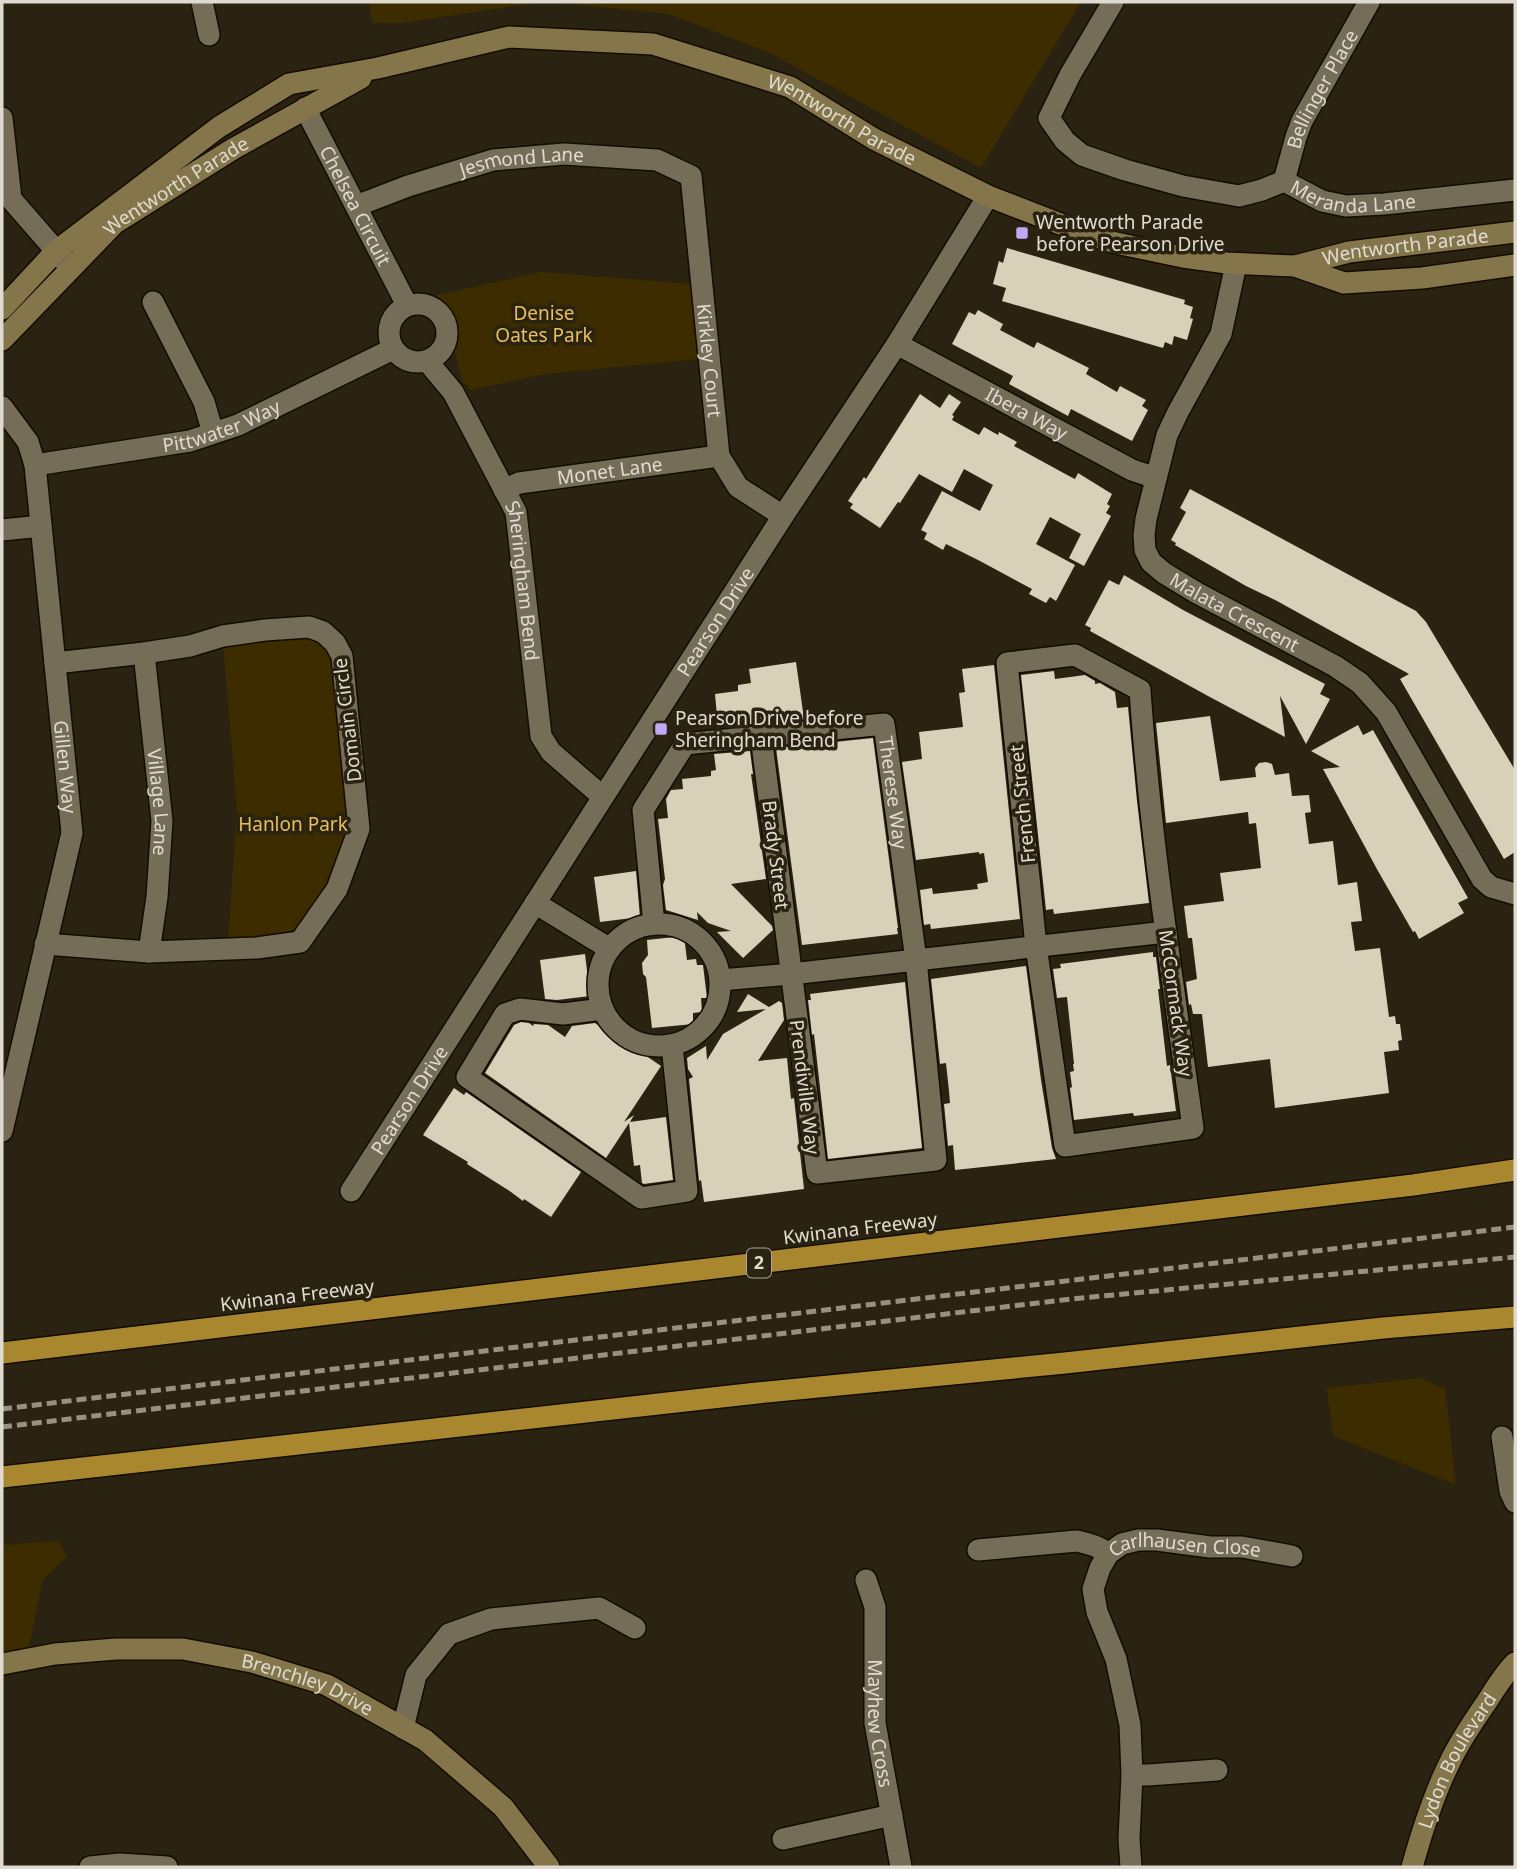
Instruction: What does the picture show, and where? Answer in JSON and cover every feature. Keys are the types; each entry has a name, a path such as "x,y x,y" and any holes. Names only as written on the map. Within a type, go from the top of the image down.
{"highway":[{"name":"Kwinana Freeway","path":"2,1353 1515,1170"},
{"path":"2,1476 743,1395 1079,1362 1383,1328 1515,1317"}],"street":[{"path":"202,2 209,36"},
{"name":"Meranda Lane","path":"1113,2 1070,75 1049,118 1065,141 1082,155 1184,186 1239,196 1284,181 1322,201 1346,206 1515,190"},
{"name":"Bellinger Place","path":"1284,181 1302,121 1369,2"},
{"name":"Wentworth Parade","path":"2,309 57,251 219,127 289,84 378,68 509,37 653,44 790,88 874,139 988,196 1055,223 1116,243 1183,257 1236,264 1296,266 1349,252 1515,232"},
{"name":"Wentworth Parade","path":"2,340 115,223 233,149 378,68"},
{"name":"Chelsea Circuit","path":"305,108 407,305"},
{"path":"2,118 11,199 71,268"},
{"name":"Jesmond Lane","path":"356,206 408,186 493,160 564,154 657,160 691,176"},
{"name":"Kirkley Court","path":"691,176 719,456 738,487 782,516"},
{"name":"Pearson Drive","path":"351,1191 782,516 897,344 988,196"},
{"name":"Malata Crescent","path":"1236,264 1221,334 1167,435 1144,536 1144,550 1151,562 1164,573 1360,682 1386,712 1482,879 1491,887 1515,894"},
{"name":"Wentworth Parade","path":"1296,266 1344,283 1422,278 1515,265"},
{"path":"153,302 204,402 213,433"},
{"path":"427,304 436,309 444,319 448,328 447,339 437,356 417,363 407,360 393,349 389,340 392,319 407,305 427,304"},
{"name":"Ibera Way","path":"897,344 1132,470 1156,478"},
{"name":"Pittwater Way","path":"35,465 190,441 238,425 393,349"},
{"name":"Sheringham Bend","path":"427,361 453,392 516,512 541,736 551,752 603,796"},
{"name":"Gillen Way","path":"2,407 29,442 35,465 72,833 2,1131"},
{"name":"Monet Lane","path":"504,490 519,482 719,456"},
{"path":"2,530 41,526"},
{"name":"Domain Circle","path":"45,944 149,952 257,948 300,942 337,889 359,829 342,656 335,643 323,632 309,627 265,630 223,636 190,646 55,663"},
{"name":"Village Lane","path":"144,653 162,821 157,897 149,952"},
{"name":"McCormack Way","path":"1007,663 1075,655 1140,690 1166,932 1192,1128 1065,1146 1036,946"},
{"name":"French Street","path":"1007,663 1036,946"},
{"name":"Therese Way","path":"654,924 643,810 685,744 884,723 916,960"},
{"name":"Brady Street","path":"761,736 791,974"},
{"path":"535,903 610,949"},
{"path":"654,924 674,925 691,933 706,945 716,961 721,980 719,998 703,1029 689,1039 672,1045 651,1046 631,1040 614,1027 603,1009 598,988 601,968 610,949 622,936 637,928 654,924"},
{"path":"721,980 1166,932"},
{"name":"Prendiville Way","path":"791,974 817,1174 936,1160 916,960"},
{"path":"603,1009 563,1014 520,1009 505,1014 467,1077 641,1198 687,1191 672,1045"},
{"path":"1502,1437 1510,1490 1515,1503"},
{"name":"Carlhausen Close","path":"1132,1867 1129,1839 1132,1775 1130,1725 1116,1659 1097,1612 1093,1589 1100,1568 1108,1554 1122,1544 1138,1540 1210,1547 1242,1547 1292,1556"},
{"path":"978,1550 1077,1541 1102,1549 1108,1554"},
{"name":"Mayhew Cross","path":"866,1580 875,1607 875,1723 901,1867"},
{"path":"403,1727 416,1675 449,1634 491,1619 599,1608 635,1628"},
{"name":"Brenchley Drive","path":"2,1664 55,1654 116,1648 183,1649 252,1662 327,1685 425,1740 503,1807 549,1867"},
{"name":"Lydon Boulevard","path":"1412,1867 1448,1765 1470,1727 1515,1663"},
{"path":"1132,1775 1217,1770"},
{"path":"783,1839 892,1815"},
{"path":"90,1867 120,1864 167,1867"}],"green space":[{"path":"369,2 542,2 402,23 372,23"},
{"path":"551,2 1081,2 981,168 770,53 669,14"},
{"name":"Denise Oates Park","path":"541,272 692,284 700,359 546,374 471,390 462,381 455,353 453,320 446,308 433,296"},
{"name":"Hanlon Park","path":"303,635 323,642 333,657 350,816 344,859 308,919 297,928 286,935 228,940 237,809 223,645"},
{"path":"1421,1378 1445,1387 1456,1485 1333,1436 1327,1388"},
{"path":"57,1541 67,1556 42,1581 29,1647 2,1656 2,1545"}],"building":[{"path":"1007,248 1185,300 1184,304 1193,307 1190,318 1193,319 1187,340 1174,336 1172,345 1165,342 1163,348 1002,301 1006,288 993,284 999,261 1003,263"},
{"path":"978,310 1003,324 1000,330 1034,348 1037,342 1089,368 1086,374 1117,392 1120,386 1146,400 1142,406 1148,410 1132,441 1071,409 1068,416 1009,384 1013,376 952,344 969,312 975,315"},
{"path":"920,394 940,408 949,394 961,402 952,415 952,420 979,435 984,427 998,435 999,432 1017,442 1014,446 1075,479 1078,473 1112,494 1106,513 1111,516 1084,566 1069,558 1081,534 1050,517 1036,544 1075,565 1056,601 1050,597 1046,603 1029,594 1032,589 980,561 946,544 943,550 924,539 927,533 921,530 942,491 980,511 993,485 964,469 952,492 919,474 880,528 850,508 853,504 848,501 864,477 866,479"},
{"path":"1190,489 1416,611 1426,622 1515,770 1515,852 1504,859 1400,679 1409,674 1175,545 1171,540 1186,512 1180,508"},
{"path":"1124,575 1183,610 1325,684 1320,694 1330,699 1306,744 1280,696 1285,737 1090,631 1091,628 1085,625 1109,580 1119,585"},
{"path":"796,662 804,719 718,727 715,694 738,691 738,685 751,683 749,669"},
{"path":"994,665 1020,919 931,929 930,924 924,925 920,890 932,888 933,894 978,889 977,884 988,882 984,853 916,860 902,762 922,759 919,732 963,727 959,693 965,692 962,669"},
{"path":"1054,671 1055,679 1085,675 1095,681 1095,684 1100,683 1115,692 1117,708 1128,707 1149,903 1054,914 1053,909 1046,910 1021,675"},
{"path":"1210,716 1220,781 1256,777 1255,768 1259,763 1266,762 1272,764 1275,775 1289,773 1292,796 1309,795 1311,812 1305,813 1309,844 1333,841 1338,885 1357,882 1362,921 1351,922 1355,951 1380,948 1389,1017 1395,1016 1396,1024 1400,1024 1402,1040 1398,1041 1399,1050 1384,1052 1389,1093 1275,1108 1270,1059 1208,1067 1202,1014 1193,1014 1191,1004 1189,1005 1186,982 1197,979 1192,938 1188,938 1184,906 1224,901 1220,873 1261,868 1256,823 1249,824 1248,812 1166,823 1156,723"},
{"path":"1358,725 1363,735 1373,730 1468,898 1458,903 1464,913 1419,939 1378,871 1323,769 1340,767 1311,751"},
{"path":"873,738 898,934 802,945 776,748"},
{"path":"750,751 766,879 731,884 773,930 743,958 717,932 731,931 708,923 697,912 698,920 666,910 658,819 668,818 666,799 671,790 683,789 682,779 711,776 711,771 716,770 714,754"},
{"path":"636,871 640,917 600,922 594,877"},
{"path":"684,936 687,960 696,959 697,965 703,965 707,998 701,998 702,1012 693,1013 693,1024 652,1028 642,963 648,955 647,940"},
{"path":"1153,952 1160,989 1167,1066 1170,1065 1176,1111 1074,1120 1070,1072 1074,1071 1074,1064 1067,997 1057,998 1053,969 1061,968 1060,964"},
{"path":"585,954 590,996 545,999 540,960"},
{"path":"1026,966 1041,1080 1056,1159 955,1170 953,1145 948,1146 944,1104 950,1103 946,1063 940,1064 931,979"},
{"path":"905,982 922,1148 828,1159 808,1000 811,1000 810,994"},
{"path":"748,994 769,1007 779,1001 782,1003 784,1020 758,1061 787,1058 804,1189 704,1202 701,1180 699,1181 689,1079 693,1077 688,1069 687,1058 706,1046 707,1060 723,1034 766,1009 737,1012"},
{"path":"521,1022 533,1026 548,1025 565,1037 572,1026 595,1023 661,1066 624,1122 634,1115 630,1122 666,1117 673,1180 642,1183 640,1165 634,1166 629,1123 606,1158 485,1073 514,1025"},
{"path":"454,1088 464,1095 466,1092 581,1172 551,1217 423,1135"}],"railway":[{"path":"2,1409 1515,1227"},
{"path":"2,1427 1071,1299 1515,1257"}],"place":[{"name":"Wentworth Parade before Pearson Drive","path":"1022,233"},
{"name":"Pearson Drive before Sheringham Bend","path":"661,729"}]}
